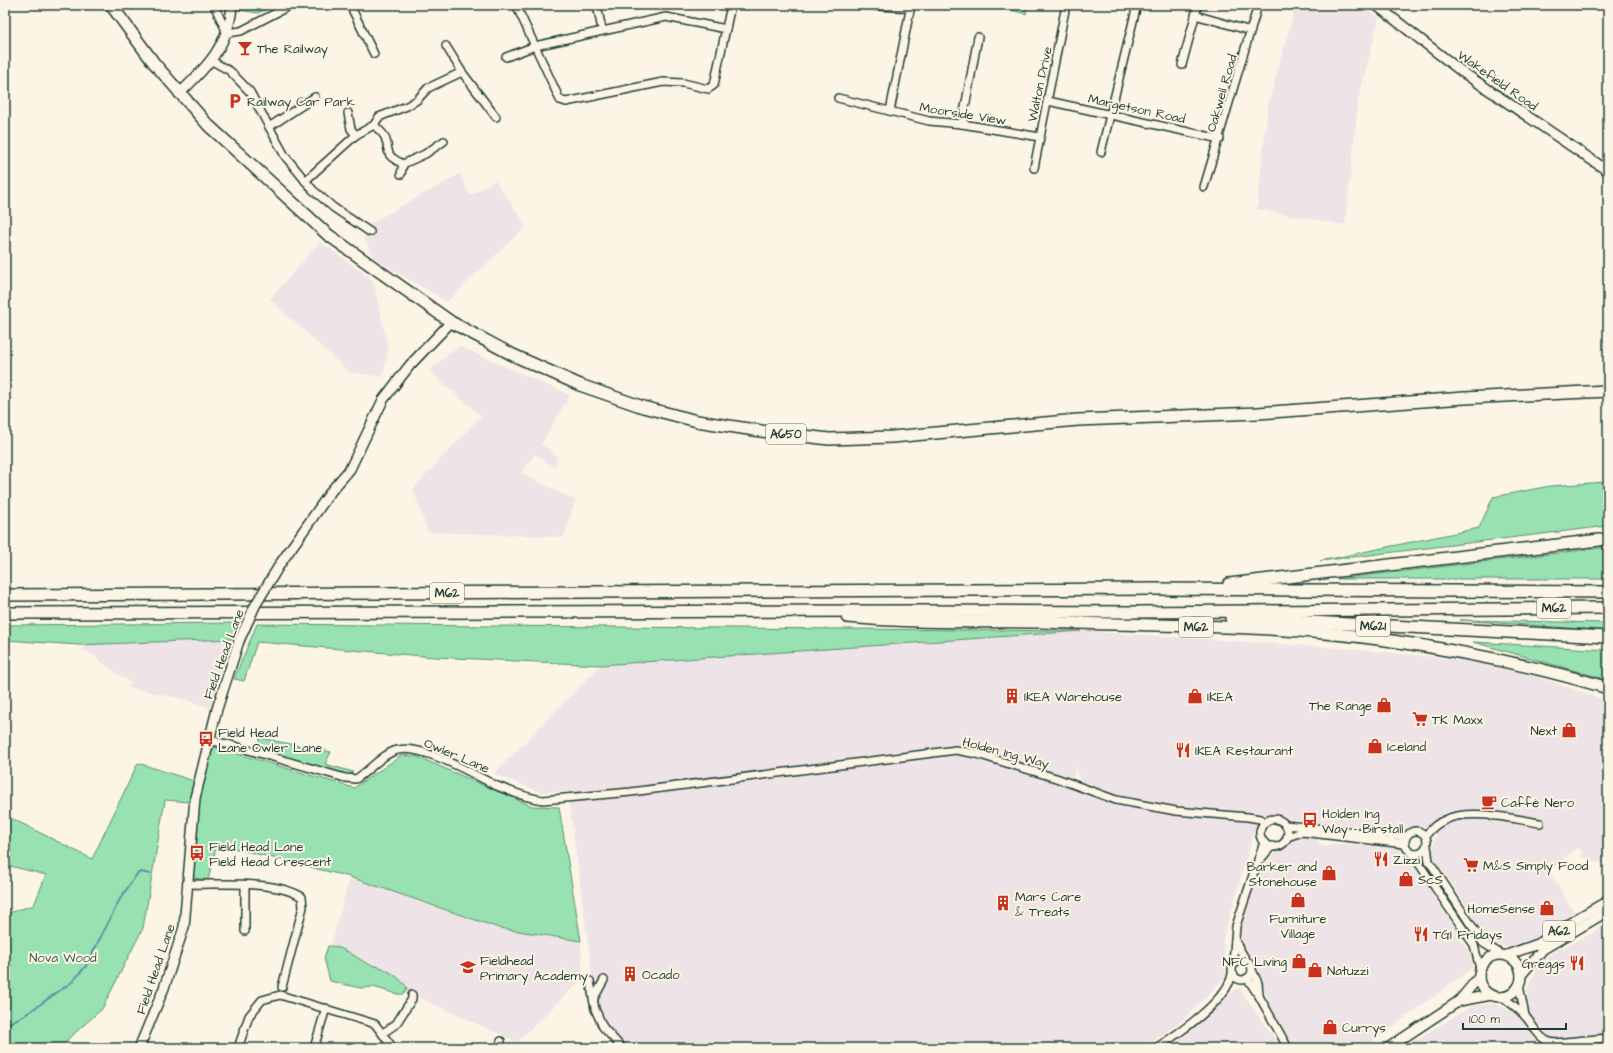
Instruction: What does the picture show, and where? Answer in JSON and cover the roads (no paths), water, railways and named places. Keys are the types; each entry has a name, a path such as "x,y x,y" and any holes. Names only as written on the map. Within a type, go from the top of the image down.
{"highway":[{"name":"A650","path":"112,5 179,94 241,157 327,234 451,322 513,355 580,385 643,407 697,421 761,432 829,439 892,437 1078,420 1258,413 1464,398 1608,391"},
{"path":"1188,589 1608,539"},
{"name":"M62","path":"5,595 1188,589 1608,592"},
{"name":"M62","path":"5,613 784,611 1139,612 1608,608"},
{"name":"M62","path":"784,611 864,619 1240,628 1313,633 1385,640 1472,655 1567,676 1608,688"},
{"name":"M621","path":"1139,612 1410,628 1608,637"}],"main road":[{"path":"179,94 212,61 227,33 232,5"},
{"name":"Wakefield Road","path":"1376,5 1461,71 1608,171"},
{"name":"Field Head Lane","path":"140,1048 177,953 184,926 189,884 192,823 195,798 208,740 224,684 240,641 255,606 280,564 332,490 350,470 361,450 379,408 392,387 410,364 451,322"},
{"name":"A62","path":"1459,1002 1488,958 1504,955 1538,944 1578,918 1608,901"},
{"name":"A62","path":"1519,985 1521,975 1543,949 1608,911"},
{"path":"1504,955 1518,965 1521,975"},
{"path":"1479,973 1482,987 1491,994"},
{"path":"1502,996 1513,992 1519,985"},
{"name":"A62","path":"1388,1048 1459,1002 1491,994 1502,996"}],"street":[{"path":"214,5 227,33 241,31 291,5"},
{"path":"350,5 374,54"},
{"path":"516,5 560,100 566,102 663,82 683,83 708,89 714,85 731,5"},
{"path":"597,5 602,30"},
{"path":"864,5 911,7 890,111"},
{"name":"Walton Drive","path":"1034,168 1066,5"},
{"path":"1101,152 1137,5"},
{"path":"1182,65 1198,5"},
{"name":"Oakwell Road","path":"1204,186 1220,139 1258,5"},
{"path":"1195,14 1251,31"},
{"path":"506,57 535,46 666,17 726,29"},
{"path":"962,124 978,37"},
{"path":"446,46 462,72 496,117"},
{"path":"212,61 230,71 250,92 285,156 305,181 334,208 370,232"},
{"path":"305,181 356,135 374,125 379,117 406,106 417,100 428,88 462,72"},
{"path":"269,127 315,97"},
{"name":"Moorside View","path":"838,98 929,121 962,124 1040,137"},
{"name":"Margetson Road","path":"1048,101 1220,139"},
{"path":"348,113 351,129 356,135"},
{"path":"374,125 385,136 387,152 394,160 403,164 425,154 444,141"},
{"path":"401,174 403,164"},
{"name":"Owler Lane","path":"208,740 231,745 345,778 356,779 383,758 398,750 418,751 452,764 498,786 531,798 543,800 631,792 706,781"},
{"name":"Holden Ing Way","path":"706,781 956,750 977,754 1050,776 1116,800 1176,810 1248,817 1260,819 1265,822 1278,819 1285,825 1406,837 1416,831 1426,835"},
{"path":"1504,955 1483,943 1429,861 1426,835 1434,827 1445,820 1458,816 1476,815 1540,823"},
{"path":"1248,817 1260,830 1261,839 1272,846"},
{"path":"1260,830 1265,822"},
{"path":"1285,825 1287,836"},
{"name":"Holden Ing Way","path":"1332,829 1332,831 1346,838"},
{"name":"Holden Ing Way","path":"1256,865 1272,846 1281,844 1287,836 1302,832 1405,844"},
{"path":"1406,837 1405,844 1474,945 1479,973"},
{"path":"1156,1048 1186,1029 1226,990 1231,983 1236,926 1264,842"},
{"path":"1411,852 1418,854 1427,846"},
{"path":"189,884 282,888 294,892 302,897 302,907 282,987"},
{"path":"244,930 245,886"},
{"path":"1460,907 1455,911 1460,919 1460,924"},
{"path":"1235,941 1258,983 1259,996"},
{"path":"1233,964 1238,960 1247,962"},
{"path":"1226,990 1234,987 1252,970"},
{"path":"1232,974 1236,978 1244,979 1259,996 1288,1048"},
{"path":"594,998 604,980"},
{"path":"590,981 595,1009 603,1027 622,1048"},
{"path":"1519,985 1525,1016"},
{"path":"238,1048 249,1016 262,1000 280,994 375,1024 393,1048"},
{"path":"383,1033 396,1024 412,999 412,995"},
{"path":"1502,996 1525,1016 1545,1045 1608,1038"},
{"path":"314,1048 326,1008"}],"waterway":[{"path":"5,1025 25,1015 72,982 86,966 120,899 137,874 141,872 150,874"}],"place":[{"name":"The Railway","path":"245,48"},
{"name":"Railway Car Park","path":"235,101"},
{"name":"IKEA Warehouse","path":"1012,696"},
{"name":"IKEA","path":"1195,696"},
{"name":"The Range","path":"1384,705"},
{"name":"TK Maxx","path":"1420,719"},
{"name":"Next","path":"1569,730"},
{"name":"Field Head Lane Owler Lane","path":"206,739"},
{"name":"Iceland","path":"1375,746"},
{"name":"IKEA Restaurant","path":"1183,750"},
{"name":"Caffè Nero","path":"1489,802"},
{"name":"Holden Ing Way - Birstall","path":"1310,820"},
{"name":"Field Head Lane Field Head Crescent","path":"197,853"},
{"name":"Zizzi","path":"1381,859"},
{"name":"M&S Simply Food","path":"1471,865"},
{"name":"Barker and Stonehouse","path":"1329,873"},
{"name":"ScS","path":"1406,879"},
{"name":"Furniture Village","path":"1298,900"},
{"name":"Mars Care & Treats","path":"1003,903"},
{"name":"HomeSense","path":"1547,908"},
{"name":"TGI Fridays","path":"1421,934"},
{"name":"NFC Living","path":"1299,961"},
{"name":"Greggs","path":"1577,963"},
{"name":"Fieldhead Primary Academy","path":"468,967"},
{"name":"Natuzzi","path":"1315,970"},
{"name":"Ocado","path":"630,974"},
{"name":"Currys","path":"1330,1027"}],"park label":[{"name":"Nova Wood","path":"63,957"}]}
